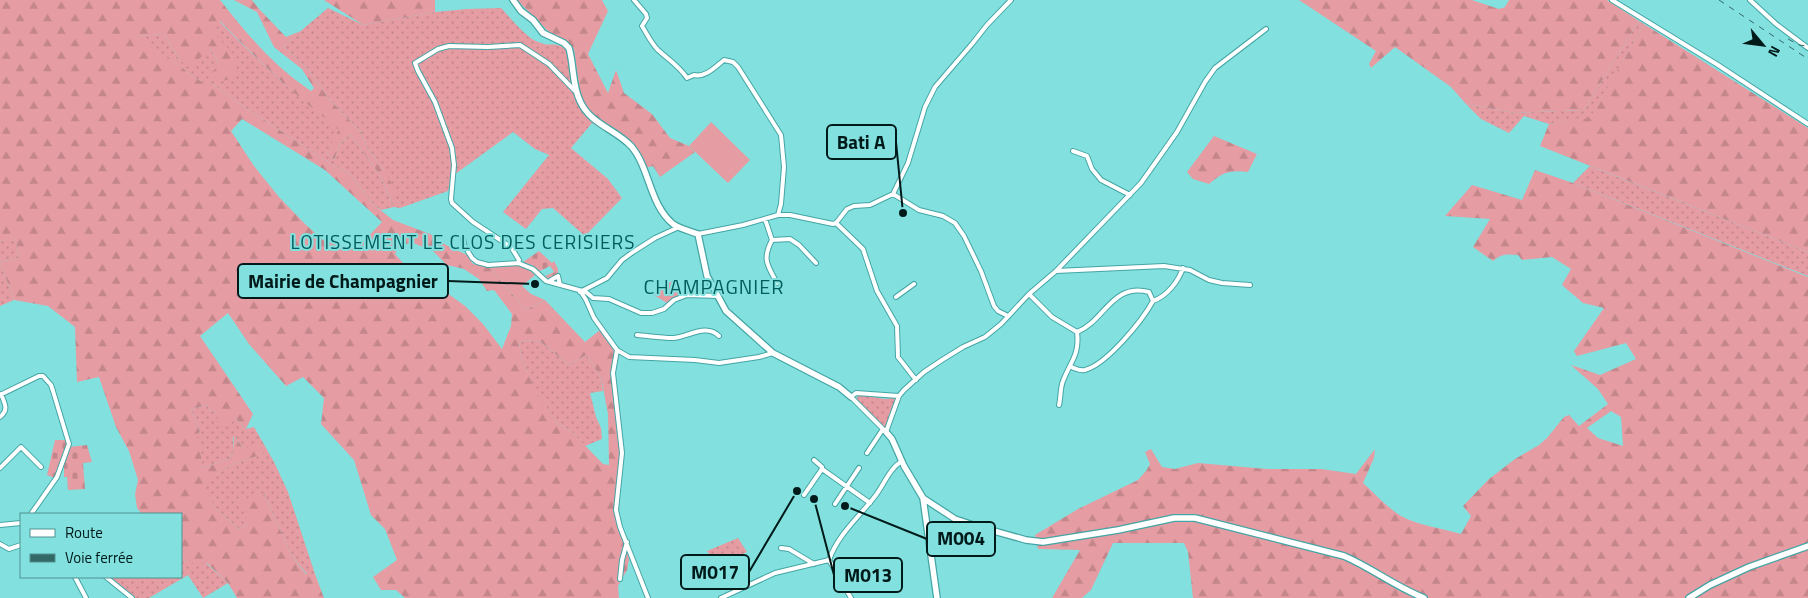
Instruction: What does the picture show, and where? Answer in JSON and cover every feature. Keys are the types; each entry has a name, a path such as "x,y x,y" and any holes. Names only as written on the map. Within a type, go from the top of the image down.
{"street":[{"path":"513,0 543,33 564,43 569,48 577,93 583,108 590,117 624,139 633,149 659,204 673,224 698,234 743,225 778,215 790,215 833,224 836,223 847,209 854,206 870,205 893,194 908,163 925,108 935,87 987,25 1011,0"},
{"path":"634,0 646,14 647,18 642,26 656,48 677,64 687,78 704,74 724,60 733,62 738,67 780,131 784,167 781,204 778,215"},
{"path":"1612,0 1718,65 1808,124"},
{"path":"1750,0 1776,24 1808,48"},
{"path":"867,453 885,431 899,396 942,360 963,347 985,338 1056,271 1145,178 1171,140 1215,68 1266,29"},
{"path":"518,263 519,260 510,247 473,222 452,203 454,166 452,148 435,102 418,71 416,62 438,49 449,46 488,48 520,45 549,64 577,93"},
{"path":"1073,151 1087,156 1092,169 1102,180 1130,194"},
{"path":"893,194 919,210 943,216 955,223 960,229 981,271 994,306 998,311 1008,316"},
{"path":"765,218 772,240 768,248 766,260 777,282"},
{"path":"836,223 863,249 877,291 897,326 898,357 916,380"},
{"path":"580,292 607,278 622,260 633,252 655,238 679,227"},
{"path":"698,234 707,276 726,311 773,353 843,390 892,439 923,498 937,598"},
{"path":"463,238 468,252 477,262 496,265 518,263 533,268 546,281 580,292 586,292 594,318 617,350 631,358 695,360 719,363 773,353"},
{"path":"772,240 790,239 799,245 816,263"},
{"path":"1056,271 1164,266 1190,270 1209,280 1222,283 1250,285"},
{"path":"1070,366 1078,370 1085,370 1096,365 1125,338 1153,301 1159,299 1174,286 1183,268"},
{"path":"550,282 558,276 560,285"},
{"path":"896,297 914,284"},
{"path":"1030,294 1056,320 1077,332 1086,329 1113,299 1120,295 1145,291 1149,292 1153,301"},
{"path":"588,298 609,299 641,313 652,313 664,309 674,300 687,295 718,296"},
{"path":"637,335 675,338 706,330 714,332 719,336"},
{"path":"1060,405 1062,383 1077,354 1077,332"},
{"path":"617,350 613,373 622,453 616,510 648,598"},
{"path":"0,417 6,413 7,408 1,395 39,376 43,376 51,385 68,439 66,454 57,477 32,513"},
{"path":"851,397 856,393 877,396 899,396"},
{"path":"0,468 21,447 41,467"},
{"path":"814,460 822,466 822,469 870,503"},
{"path":"850,598 829,560 833,548 870,503 896,465 902,461"},
{"path":"835,504 859,468"},
{"path":"804,495 822,469"},
{"path":"923,498 955,519 1035,542 1118,530 1174,518 1186,517 1207,520 1344,556 1397,587 1424,598"},
{"path":"0,525 20,523"},
{"path":"620,579 622,560 627,542"},
{"path":"0,544 9,549 20,545"},
{"path":"1689,598 1737,572 1808,546"},
{"path":"781,548 789,549 814,564"},
{"path":"721,598 775,572 829,560"},
{"path":"76,578 86,598"},
{"path":"107,578 132,598"}],"green space":[{"path":"0,0 220,0 251,38 284,71 311,91 314,88 302,69 274,47 257,12 234,0 252,0 286,37 301,31 283,46 308,69 329,99 360,131 368,149 384,170 394,188 394,207 380,175 350,134 340,144 334,160 327,153 339,129 278,78 220,21 214,33 238,59 235,78 217,82 206,80 219,64 210,48 191,67 180,61 164,34 138,36 203,83 211,83 331,164 350,174 374,205 393,220 430,234 446,245 467,255 473,264 489,267 526,310 545,300 585,342 600,330 616,350 612,370 622,450 615,510 629,559 627,570 618,586 619,598 405,598 396,590 381,590 373,577 397,560 385,529 371,515 354,460 321,424 324,398 303,377 286,386 249,344 228,313 200,336 253,414 246,429 235,418 227,428 219,429 217,414 209,409 207,405 191,409 200,432 197,434 203,468 230,458 233,452 234,436 244,449 256,443 263,447 263,454 233,464 202,484 217,510 239,529 249,524 240,500 264,494 292,556 306,574 315,574 324,598 237,598 228,583 207,563 188,563 182,559 182,513 141,513 137,508 135,494 138,480 129,451 116,427 99,377 77,382 75,327 48,306 14,300 0,262 19,258 15,238 0,241","holes":["242,119 325,170 382,222 356,249 323,240 305,224 279,197 254,166 231,131","411,242 433,251 447,265 464,269 479,279 487,291 494,290 512,314 511,326 502,349 483,324 465,306 443,290 417,279 395,254 398,248","527,340 541,342 569,365 586,355 601,377 608,414 609,465 603,464 570,430 558,424 537,393 522,360 519,343"]},
{"path":"324,0 435,0 435,12 363,25"},
{"path":"517,0 602,0 608,11 588,54 608,93 616,70 624,93 652,114 670,138 689,146 695,152 660,177 653,166 645,168 624,143 592,123 580,94 574,49 551,34"},
{"path":"1299,0 1472,0 1499,9 1505,7 1509,0 1607,0 1639,21 1584,110 1515,113 1466,104 1451,87 1395,47 1371,68 1369,64 1376,51"},
{"path":"328,8 363,25 435,12 501,8 530,38 548,45 563,47 567,50 576,98 592,123 571,148 608,179 622,198 585,236 553,208 542,209 526,229 503,212 549,155 535,149 513,132 451,177 448,191 400,208 394,207 381,210 374,205 350,174 331,164 211,83 203,83 137,36 164,34 180,61 210,48 219,64 234,78 213,33 219,21 293,91 340,129 327,153 334,160 340,144 350,134 380,175 393,205 384,170 368,149 360,131 329,99 308,69 283,46"},
{"path":"1639,21 1644,24 1590,119 1549,124 1524,116 1509,133 1481,119 1466,104 1515,113 1584,110"},
{"path":"1644,24 1808,128 1808,252 1540,146 1549,124 1590,118"},
{"path":"711,122 750,160 728,183 689,146"},
{"path":"1214,136 1257,154 1248,172 1236,171 1227,173 1209,184 1193,179 1187,172"},
{"path":"1590,166 1808,252 1808,276 1573,183"},
{"path":"1535,170 1573,183 1808,277 1808,598 1193,598 1188,552 1184,543 1113,543 1091,590 1082,598 1052,598 1080,550 1038,549 1035,535 1078,509 1138,480 1150,464 1145,452 1151,449 1162,467 1175,469 1198,463 1267,469 1321,469 1356,474 1375,449 1374,458 1363,483 1401,516 1423,525 1461,534 1471,516 1463,506 1489,479 1515,459 1539,445 1564,417 1569,415 1579,426 1608,404 1598,389 1571,365 1600,375 1636,359 1626,343 1577,356 1574,351 1604,308 1583,303 1562,285 1571,269 1552,257 1522,260 1518,255 1507,255 1493,261 1473,247 1490,219 1445,216 1472,185 1522,200","holes":["1611,411 1621,417 1623,446 1598,438 1587,428"]},
{"path":"15,237 19,258 0,262 0,241"},
{"path":"539,251 552,263 554,261 558,274 549,279 545,276 554,272 550,266 540,271 532,265 523,262"},
{"path":"0,262 14,300 0,306"},
{"path":"515,265 527,268 535,275 522,286 531,294 545,300 526,310 489,267"},
{"path":"673,280 681,294 667,303 654,295"},
{"path":"527,340 541,342 569,365 586,355 601,377 603,391 590,393 601,428 602,439 585,446 570,430 558,424 537,394 522,360 519,343"},
{"path":"859,394 884,399 896,398 885,428 856,400"},
{"path":"207,405 209,409 217,414 235,418 246,429 254,427 288,492 315,574 307,574 292,556 264,494 249,524 239,529 217,510 201,484 233,464 262,454 244,449 233,437 233,452 230,458 203,468 196,434 200,432 191,409"},
{"path":"55,440 67,440 65,455 55,478 47,475"},
{"path":"87,445 92,462 83,463 85,489 68,490 67,477 64,477 63,466 69,447"},
{"path":"738,538 747,552 740,555 730,564 726,559 717,564 707,551"},
{"path":"182,559 188,563 206,563 228,583 203,598 188,575 149,598 133,598 110,578 182,578"}],"railway":[{"path":"1719,0 1808,59"},
{"path":"1788,39 1799,45 1808,46"}],"place":[{"name":"Bati A","path":"903,213"},
{"name":"Mairie de Champagnier","path":"535,284"},
{"name":"M017","path":"797,491"},
{"name":"M013","path":"814,499"},
{"name":"M004","path":"845,506"}],"district":[{"name":"LOTISSEMENT LE CLOS DES CERISIERS","path":"463,241"},
{"name":"CHAMPAGNIER","path":"714,286"}]}
